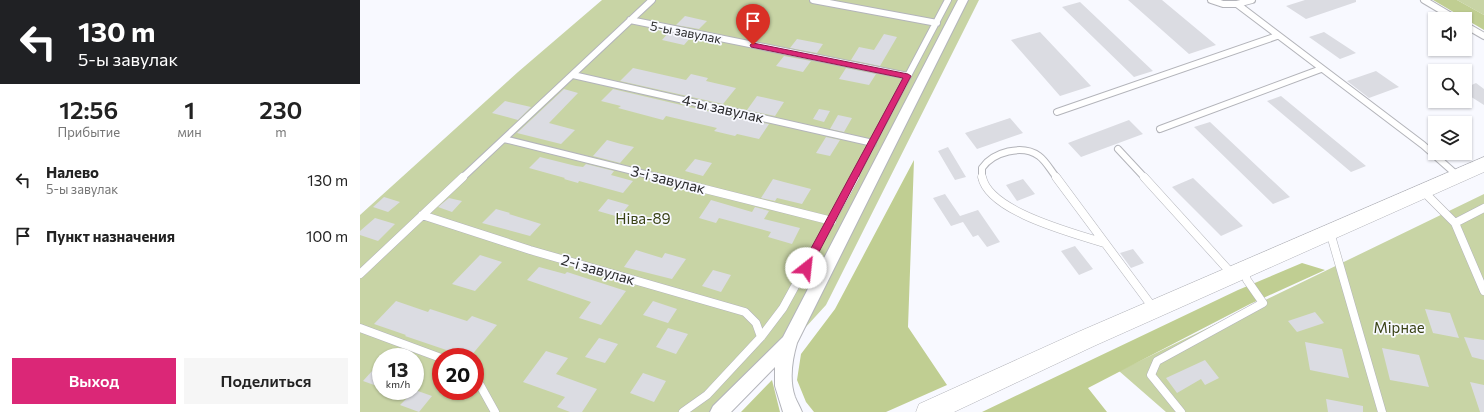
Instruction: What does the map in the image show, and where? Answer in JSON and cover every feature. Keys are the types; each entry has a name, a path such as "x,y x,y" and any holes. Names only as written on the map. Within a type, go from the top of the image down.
{"street":[{"path":"793,412 789,406 784,390 783,373 789,342 963,0"},
{"path":"928,412 1154,309 1484,164"},
{"path":"719,412 789,342"}],"lane":[{"path":"360,274 652,0"},
{"path":"813,0 937,23"},
{"path":"683,412 708,395 773,322 789,297 832,221 948,0"},
{"path":"1211,0 1223,4 1237,4 1252,0"},
{"path":"1424,0 1444,12"},
{"path":"1237,4 1321,70 1423,145 1458,176"},
{"name":"5-ы завулак","path":"630,20 908,76"},
{"path":"1472,29 1484,36"},
{"path":"1056,112 1277,36"},
{"path":"1160,129 1321,70"},
{"name":"4-ы завулак","path":"573,75 873,142"},
{"name":"3-і завулак","path":"504,139 832,221"},
{"path":"1118,149 1238,272 1248,280 1263,302 1157,361 1151,375 1180,412"},
{"path":"1104,243 1032,217 1003,203 993,194 984,182 981,172 984,165 995,156 1015,150 1036,153 1045,161 1154,309"},
{"path":"1422,191 1455,222 1484,291"},
{"path":"1455,222 1484,208"},
{"name":"2-і завулак","path":"422,215 530,250 745,312 753,317 760,326 761,337"},
{"path":"1330,231 1382,412"},
{"path":"360,328 432,355"},
{"path":"484,392 495,412"}],"green space":[{"name":"Ніва-89","path":"602,0 979,0 826,305 728,412 360,412 360,215 518,72"},
{"path":"1433,0 1457,0 1484,15 1484,30 1472,23 1472,12 1453,12"},
{"path":"1457,0 1484,0 1484,15"},
{"path":"914,160 908,327 947,385 886,412 814,412 806,402 797,380 801,354 835,309"},
{"name":"Мірнае","path":"1484,194 1484,412 1166,412 1119,371"},
{"path":"1302,263 1325,270 1250,304 1088,388 1107,412 982,412 1238,290"},
{"path":"772,380 780,412 741,412"}],"building":[{"path":"1128,0 1162,0 1216,45 1189,54"},
{"path":"1305,0 1356,0 1356,2 1306,19 1286,6"},
{"path":"1080,2 1153,71 1134,77 1062,7"},
{"path":"685,16 707,21 699,29 676,25"},
{"path":"669,32 691,37 684,45 662,40"},
{"path":"1040,32 1091,86 1060,96 1011,40"},
{"path":"1324,32 1356,53 1340,59 1309,37"},
{"path":"884,34 897,37 880,66 851,60 859,47 874,50"},
{"path":"797,39 823,44 817,53 790,48"},
{"path":"784,56 811,61 803,72 776,66"},
{"path":"633,68 686,80 691,74 708,78 706,81 736,88 723,104 620,81"},
{"path":"846,68 876,74 869,85 839,79"},
{"path":"1376,71 1399,87 1369,98 1347,81"},
{"path":"1476,83 1484,89 1484,105 1472,97 1472,85"},
{"path":"564,89 578,93 549,123 575,130 561,144 517,133"},
{"path":"613,89 741,119 769,124 759,139 737,134 735,136 714,131 717,128 666,116 663,120 618,108 621,106 601,101"},
{"path":"757,96 784,102 775,116 747,110"},
{"path":"1281,96 1366,166 1351,172 1267,101"},
{"path":"505,101 531,107 518,120 492,113"},
{"path":"819,109 830,111 824,122 813,119"},
{"path":"838,115 852,118 844,132 830,129"},
{"path":"1010,118 1023,133 977,149 965,133"},
{"path":"1129,120 1143,134 1081,157 1068,143"},
{"path":"1210,122 1290,197 1273,204 1194,127"},
{"path":"826,137 840,140 830,156 816,153"},
{"path":"607,140 634,147 620,163 593,156"},
{"path":"948,147 966,177 955,180 938,151"},
{"path":"540,157 576,166 583,167 586,164 614,171 611,175 633,181 623,193 579,181 578,183 529,168"},
{"path":"695,159 712,163 703,176 685,171"},
{"path":"1193,178 1243,226 1221,236 1172,187"},
{"path":"773,179 811,189 802,204 777,198 775,201 761,198"},
{"path":"1023,179 1035,194 1017,201 1006,185"},
{"path":"945,194 960,216 978,210 1000,242 987,247 978,235 973,237 963,222 951,226 933,198"},
{"path":"384,197 400,202 388,212 373,207"},
{"path":"449,198 462,201 452,212 438,207"},
{"path":"608,199 629,205 619,217 598,211"},
{"path":"711,200 752,212 755,207 769,211 764,219 800,228 792,244 768,237 771,232 719,218 716,223 699,218"},
{"path":"496,209 541,224 530,236 482,223"},
{"path":"375,218 395,224 378,241 360,235 360,231"},
{"path":"1075,246 1093,269 1079,275 1061,251"},
{"path":"1133,249 1144,263 1131,268 1120,253"},
{"path":"636,250 662,258 665,253 686,259 672,279 624,267"},
{"path":"480,255 502,262 475,291 452,284"},
{"path":"539,267 565,274 567,272 626,291 601,325 579,318 591,302 527,280"},
{"path":"713,270 731,275 721,292 702,286"},
{"path":"396,301 428,312 430,309 467,321 472,316 497,325 478,348 440,348 374,324"},
{"path":"653,301 677,309 668,323 643,315"},
{"path":"1425,309 1450,313 1459,338 1433,333"},
{"path":"1315,312 1324,323 1297,332 1288,321"},
{"path":"668,328 688,334 676,354 656,347"},
{"path":"1464,337 1484,340 1484,360 1472,357"},
{"path":"599,338 618,344 605,363 585,357"},
{"path":"1305,342 1342,349 1349,378 1310,370"},
{"path":"1382,348 1419,355 1429,387 1390,380"},
{"path":"546,351 568,358 556,374 597,389 582,412 570,412 557,407 565,397 523,382"},
{"path":"1205,360 1219,378 1205,385 1201,379 1177,393 1166,378"},
{"path":"372,371 372,384 363,381"},
{"path":"643,373 666,381 654,402 630,393"},
{"path":"1470,382 1484,385 1484,412 1480,412"},
{"path":"424,393 432,396 419,412 400,405 405,400 424,400"},
{"path":"1326,399 1363,406 1363,412 1328,412"}],"route":[{"path":"753,45 908,76 806,268"}]}
